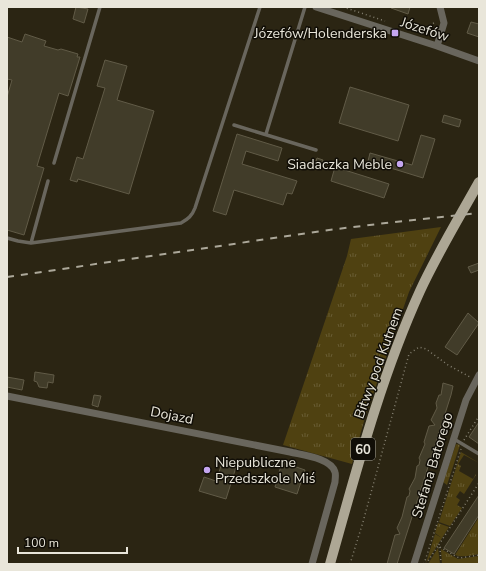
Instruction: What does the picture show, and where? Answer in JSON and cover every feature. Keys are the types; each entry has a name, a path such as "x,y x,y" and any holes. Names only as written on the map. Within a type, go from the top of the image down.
{"main road":[{"name":"Bitwy pod Kutnem","path":"330,564 367,432 386,375 420,291 479,182"}],"street":[{"name":"Józefów","path":"316,7 479,61"},
{"path":"437,46 444,23 440,7"},
{"name":"Stefana Batorego","path":"414,564 466,400 478,379"},
{"name":"Dojazd","path":"7,396 324,460 335,472 335,482 312,564"}],"lane":[{"path":"54,163 100,7"},
{"path":"7,238 31,242 181,223 187,220 195,208 260,7"},
{"path":"266,134 305,7"},
{"path":"234,125 316,150"},
{"path":"31,242 48,181"},
{"path":"453,438 479,454"}],"path":[{"path":"350,564 409,354 419,347 426,349 448,365 478,379"},
{"path":"425,564 462,444 479,416"},
{"path":"425,564 479,483"},
{"path":"438,546 457,557 479,555"},
{"path":"438,546 440,549 441,564"}],"green space":[{"path":"441,227 409,292 366,414 352,464 283,445 347,256 351,239"},
{"path":"456,444 460,445 447,485 443,482"},
{"path":"461,452 479,463 464,455 458,464 461,466 459,471 473,479 476,475 464,494 460,491 456,497 460,500 457,505 462,508 450,526 439,522"},
{"path":"479,517 479,554 464,556 455,555"},
{"path":"438,523 449,527 442,538 435,533"},
{"path":"435,534 442,538 426,563"},
{"path":"438,548 440,564 428,564"},
{"path":"441,549 458,559 479,556 479,564 442,564"}],"building":[{"path":"76,7 88,9 84,23 73,19"},
{"path":"391,7 410,7 408,14"},
{"path":"471,22 479,24 479,37 467,33"},
{"path":"25,34 46,41 44,46 78,54 77,57 80,57 68,96 59,93 37,166 44,168 24,235 7,230 7,97 12,80 7,79 7,37 22,42"},
{"path":"105,60 127,66 117,100 154,111 129,194 78,179 77,182 70,180 77,157 83,159 105,88 97,86"},
{"path":"350,87 409,105 398,141 339,123"},
{"path":"444,115 461,120 459,127 442,122"},
{"path":"237,134 282,148 278,161 246,151 242,164 297,181 292,194 287,193 283,205 234,190 226,215 213,211"},
{"path":"421,135 435,139 423,178 368,161 370,153 412,165"},
{"path":"317,158 323,160 321,166 315,164"},
{"path":"335,167 389,184 384,198 331,181"},
{"path":"479,263 479,270 471,273 468,267"},
{"path":"468,313 479,323 457,355 445,347"},
{"path":"35,372 54,375 53,383 48,382 47,388 39,387 37,382 34,381"},
{"path":"7,377 24,380 22,390 7,387"},
{"path":"443,383 453,386 451,395 397,564 387,564 395,535 400,534 397,528 402,517 407,497 409,496 409,489 415,478 417,466 419,465 420,460 419,458 425,444 424,442 429,426 435,425 431,420 437,408 436,403 439,395 441,395"},
{"path":"94,395 101,396 98,407 92,405"},
{"path":"479,422 479,444 469,437"},
{"name":"Niepubliczne Przedszkole Miś","path":"223,460 237,464 226,499 199,491 204,477 216,481"},
{"path":"282,462 305,470 297,494 275,487"},
{"path":"479,495 479,515 454,554 444,548"}],"railway":[{"path":"7,277 329,230 479,213"}],"place":[{"name":"Józefów/Holenderska","path":"395,33"},
{"name":"Siadaczka Meble","path":"400,164"},
{"name":"Niepubliczne Przedszkole Miś","path":"207,470"}]}
